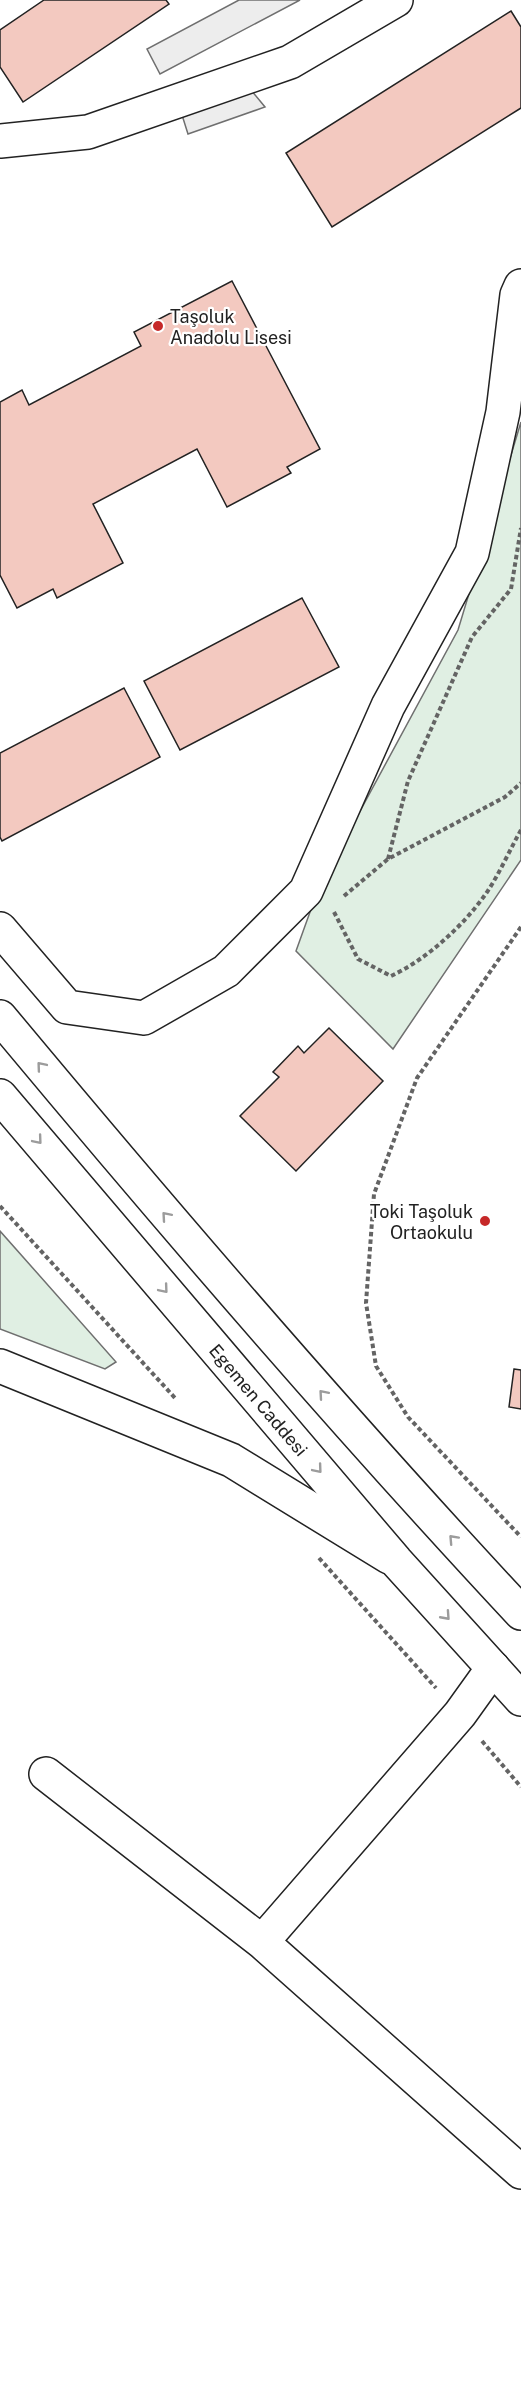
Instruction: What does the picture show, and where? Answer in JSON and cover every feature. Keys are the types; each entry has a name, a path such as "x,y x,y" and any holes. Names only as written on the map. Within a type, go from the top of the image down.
{"street":[{"path":"0,141 88,132 290,62 396,0"},
{"path":"0,929 67,1007 144,1018 226,971 306,891 320,895 388,706 472,554 503,412 517,295 521,286"},
{"path":"0,1017 142,1188 411,1494 521,1613"},
{"name":"Egemen Caddesi","path":"0,1096 396,1561 521,1699"},
{"path":"0,1366 231,1460 396,1561"},
{"path":"262,1942 460,1714 493,1668"},
{"path":"46,1774 262,1942 521,2172"}],"path":[{"path":"388,860 408,781 472,637 511,589 521,528"},
{"path":"521,783 505,797 320,895 358,959 391,976 411,967 450,933 485,894 521,830"},
{"path":"521,927 417,1078 374,1194 366,1304 376,1366 408,1417 521,1536"}],"green space":[{"path":"521,422 521,860 393,1049 296,951 319,887 458,630"},
{"path":"0,1231 116,1362 105,1369 0,1329"}],"shaded area":[{"path":"239,0 300,0 160,74 147,49"},
{"path":"251,90 265,107 188,134 182,115"}],"building":[{"path":"44,0 166,0 169,4 23,102 0,67 0,30"},
{"path":"511,11 521,27 521,108 332,227 286,153"},
{"path":"232,281 320,449 287,467 291,473 227,507 197,449 93,504 123,563 57,598 53,589 17,608 0,575 0,402 22,390 29,405 141,346 134,332"},
{"path":"302,598 339,667 180,750 144,681"},
{"path":"124,688 160,757 2,841 0,837 0,753"},
{"path":"329,1028 383,1081 296,1171 240,1116 279,1077 273,1072 298,1046 304,1053"},
{"path":"514,1369 521,1370 521,1409 509,1407"}],"place":[{"name":"Taşoluk Anadolu Lisesi","path":"158,326"},
{"name":"Toki Taşoluk Ortaokulu","path":"485,1221"}]}
